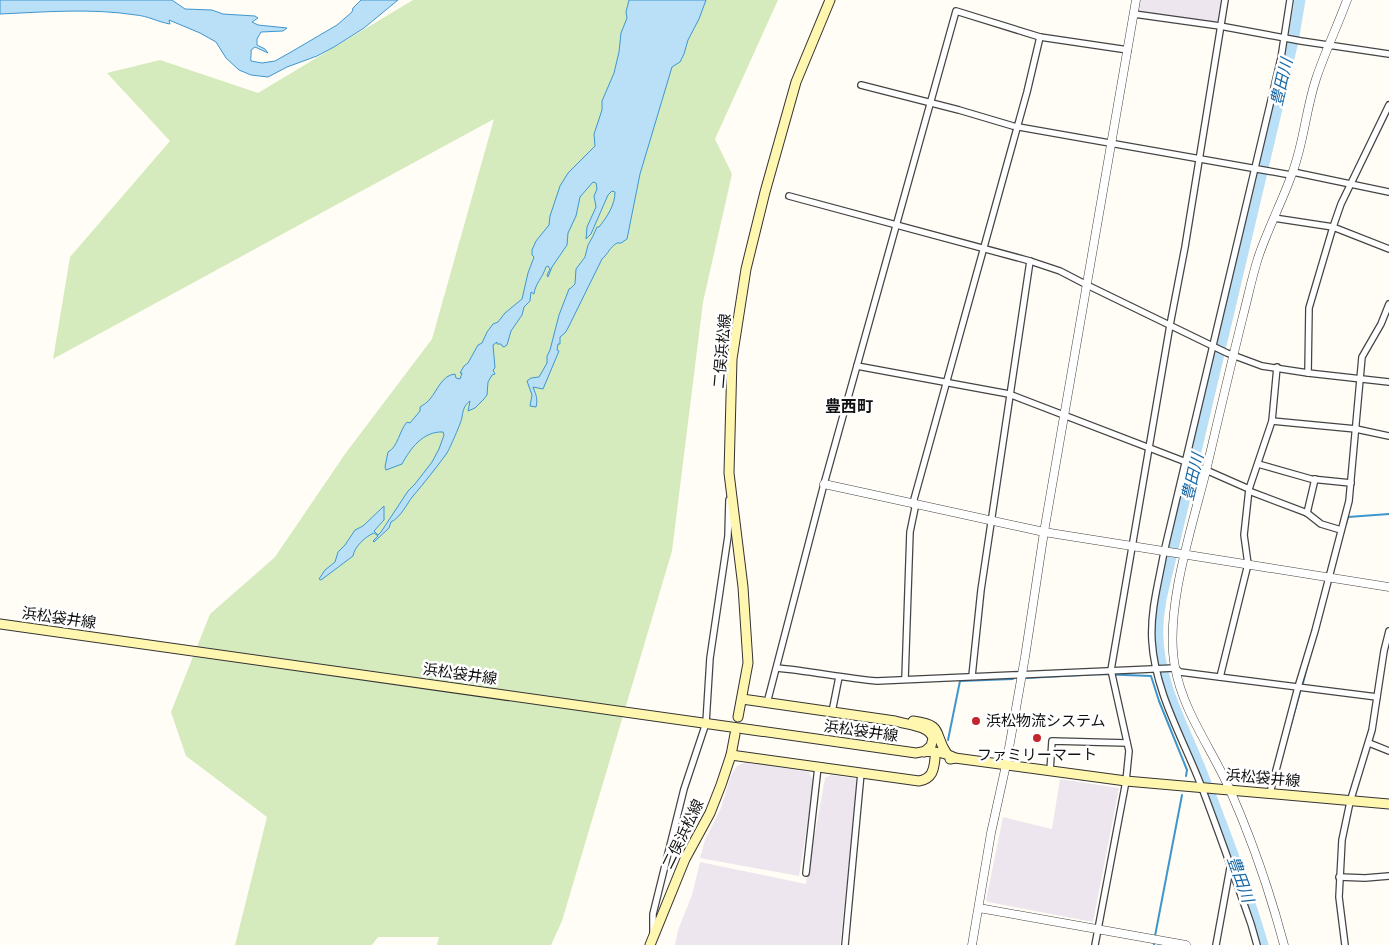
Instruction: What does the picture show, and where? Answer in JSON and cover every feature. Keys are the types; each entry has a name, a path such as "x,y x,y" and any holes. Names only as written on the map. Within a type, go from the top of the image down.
{"main road":[{"name":"二俣浜松線","path":"738,717 748,663 747,628 729,473 732,358 746,269 765,192 796,82 830,0"},
{"name":"浜松袋井線","path":"0,624 1126,781 1389,804"},
{"path":"742,699 931,725 938,733 942,747 951,756"},
{"path":"895,721 930,732 933,743 929,748 920,752"},
{"name":"二俣浜松線","path":"652,941 685,860 721,785 731,755 735,734"},
{"name":"浜松袋井線","path":"920,752 921,756 935,758 948,759 951,756"},
{"path":"731,755 923,781 931,775 935,758"}],"street":[{"path":"972,945 991,833 1006,765 1044,532 1136,0"},
{"path":"1095,945 1126,781 1129,751 1111,671 1148,448 1185,247 1225,0"},
{"path":"1257,945 1202,787 1168,707 1155,670 1152,620 1186,463 1215,346 1285,38 1290,0"},
{"path":"1284,945 1271,900 1229,789 1197,729 1172,668 1173,622 1182,554 1230,354 1257,260 1292,174 1315,81 1347,0"},
{"path":"767,703 824,484 956,11 1040,37 1128,50"},
{"path":"1134,14 1220,26 1328,46 1389,54"},
{"path":"905,679 910,532 915,508 912,503 1017,127 1040,37"},
{"path":"861,85 1017,127 1389,192"},
{"path":"1308,373 1309,308 1333,227 1351,184 1389,105"},
{"path":"789,196 1030,260 1060,271 1230,354 1262,366 1389,382"},
{"path":"1274,218 1333,227 1389,249"},
{"path":"972,676 981,590 1030,260"},
{"path":"1270,793 1298,687 1331,578 1349,501 1362,357 1389,304"},
{"path":"857,366 1009,394 1202,469 1306,513 1321,524 1341,530"},
{"path":"1220,677 1248,564 1244,535 1249,490 1272,421 1277,367"},
{"path":"1272,421 1356,429 1389,435"},
{"path":"1258,464 1315,479 1351,483"},
{"path":"652,941 653,914 684,789 706,723 710,658 728,536 729,473"},
{"path":"1306,513 1315,479"},
{"path":"824,484 1044,532 1389,587"},
{"path":"1344,945 1339,898 1342,840 1350,802 1369,743 1389,631"},
{"path":"777,668 839,677 877,680 1172,668 1180,672 1377,696"},
{"path":"832,712 839,677"},
{"path":"1050,771 1052,741 1127,743"},
{"path":"1369,743 1389,751"},
{"path":"806,873 818,767"},
{"path":"845,945 862,773"},
{"path":"1216,945 1230,866"},
{"path":"1339,877 1366,878 1389,876"},
{"path":"979,908 1186,945"}],"shaded area":[{"path":"1139,0 1221,0 1217,23 1137,11"},
{"path":"746,762 809,772 814,783 799,876 700,858 705,840 721,808 731,775 737,766"},
{"path":"831,775 858,779 840,945 675,945 678,930 692,895 700,862 806,884 825,778"},
{"path":"1060,779 1119,788 1093,922 988,902 986,900 1003,817 1052,829"}],"green space":[{"path":"413,0 778,0 715,139 732,174 703,302 672,551 562,921 551,945 437,945 439,937 378,937 372,945 235,945 267,817 186,756 171,712 210,614 275,557 345,454 432,339 494,119 53,359 70,257 170,141 107,73 160,60 258,93"}],"water":[{"path":"0,0 172,0 185,9 212,10 223,14 255,16 258,18 252,22 258,25 287,28 283,31 261,32 257,39 257,45 268,53 255,47 251,50 251,61 262,63 275,61 337,25 352,12 353,8 361,0 398,0 364,28 334,47 268,77 251,75 239,70 226,58 216,42 169,20 170,24 140,16 102,12 68,11 0,14"},
{"path":"629,0 706,0 680,62 672,67 640,174 627,239 617,243 602,259 568,328 560,337 560,344 558,344 557,350 559,351 543,389 533,387 537,399 536,407 530,406 532,395 527,381 531,378 539,377 547,363 547,356 559,315 569,289 575,284 576,269 585,257 588,245 597,227 605,219 614,202 615,192 612,191 608,195 591,234 586,239 587,227 596,207 594,196 597,189 596,183 593,182 580,197 576,216 568,233 567,245 552,267 548,277 550,269 548,266 537,284 534,294 531,292 530,301 524,307 522,315 511,331 507,345 504,347 501,344 497,344 497,342 493,345 495,368 493,370 495,374 492,375 488,382 487,395 475,408 468,411 470,401 466,404 458,429 447,453 401,514 391,522 389,528 374,542 378,536 374,533 367,537 358,546 353,556 321,580 319,579 325,570 335,562 338,552 355,530 363,526 384,506 384,520 374,531 378,535 381,532 408,491 432,462 439,449 444,435 443,432 429,434 423,438 413,447 402,464 386,470 385,467 388,452 396,443 407,422 410,423 420,411 420,407 429,400 447,377 455,374 456,378 460,379 462,373 460,373 464,366 468,363 478,345 482,343 493,324 498,322 505,313 522,299 534,257 532,250 536,241 549,225 560,186 568,173 595,146 594,134 602,110 602,101 614,73 621,33 627,18 626,12"}],"waterway":[{"name":"豊田川","path":"1263,945 1226,837 1166,683 1158,645 1158,622 1161,599 1293,41 1300,0"},
{"path":"1346,524 1348,517 1389,514"},
{"path":"1303,683 1309,659"},
{"path":"1027,678 1100,674 1151,676 1187,770 1186,776"},
{"path":"948,740 960,681 1013,679"},
{"path":"1282,757 1300,692"},
{"path":"1155,936 1182,795"}],"place":[{"name":"浜松物流システム","path":"976,721"},
{"name":"ファミリーマート","path":"1037,738"}],"district":[{"name":"豊西町","path":"849,406"}]}
